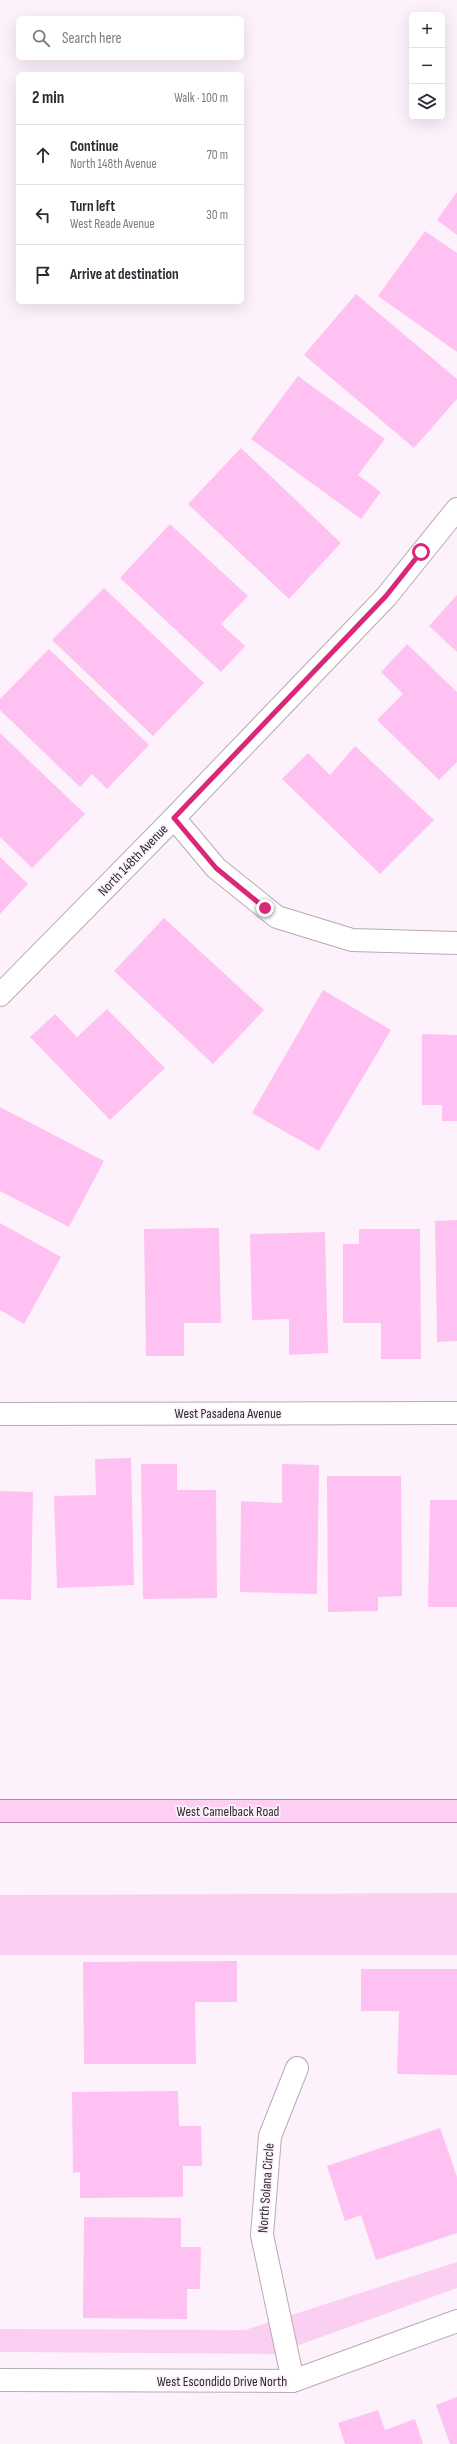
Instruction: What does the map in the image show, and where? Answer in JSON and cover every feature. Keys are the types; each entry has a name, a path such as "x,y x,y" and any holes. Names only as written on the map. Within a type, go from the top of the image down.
{"main road":[{"name":"West Camelback Road","path":"0,1811 457,1812"}],"street":[{"name":"North 148th Avenue","path":"0,995 174,818 386,596 457,508"},
{"path":"174,818 216,868 277,917 352,940 457,943"},
{"name":"West Pasadena Avenue","path":"0,1414 457,1413"},
{"name":"North Solana Circle","path":"293,2381 262,2235 270,2136 297,2068"},
{"name":"West Escondido Drive North","path":"0,2380 293,2381 457,2321"}],"shaded area":[{"path":"457,1893 457,1955 0,1955 0,1895"},
{"path":"457,2262 457,2288 274,2354 0,2352 0,2329 245,2330"}],"building":[{"path":"457,192 457,235 437,220"},
{"path":"425,231 457,253 457,352 378,296"},
{"path":"356,294 457,379 457,399 414,448 304,355"},
{"path":"298,376 385,439 358,475 381,492 361,519 251,439"},
{"path":"241,448 341,543 289,599 188,504"},
{"path":"170,524 248,596 221,624 245,646 221,672 120,578"},
{"path":"104,588 204,683 153,736 52,640"},
{"path":"457,595 457,652 429,626"},
{"path":"407,644 457,692 457,762 439,780 377,720 403,694 381,672"},
{"path":"49,649 149,745 107,789 92,774 80,787 0,710 0,699"},
{"path":"0,733 85,814 32,868 0,837"},
{"path":"355,746 434,820 380,874 282,779 308,753 330,775"},
{"path":"0,857 28,884 0,914"},
{"path":"164,918 264,1010 213,1064 114,971"},
{"path":"323,990 391,1030 319,1151 252,1113"},
{"path":"107,1009 165,1068 110,1120 30,1037 55,1014 77,1037"},
{"path":"422,1034 457,1035 457,1121 442,1121 442,1105 422,1105"},
{"path":"0,1107 104,1161 69,1227 0,1191"},
{"path":"457,1220 457,1341 437,1342 435,1221"},
{"path":"0,1223 61,1257 24,1324 0,1310"},
{"path":"219,1228 221,1323 184,1323 184,1356 146,1356 144,1229"},
{"path":"359,1229 420,1229 421,1359 381,1359 381,1323 343,1323 343,1244 359,1244"},
{"path":"325,1232 328,1353 289,1355 289,1319 252,1320 250,1234"},
{"path":"131,1458 134,1585 57,1588 54,1496 96,1495 95,1459"},
{"path":"141,1464 177,1464 177,1490 216,1490 217,1598 143,1599"},
{"path":"282,1464 319,1465 317,1594 240,1592 241,1501 282,1503"},
{"path":"327,1476 401,1476 402,1596 378,1597 378,1611 328,1612"},
{"path":"0,1491 33,1492 31,1600 0,1599"},
{"path":"430,1500 457,1500 457,1607 428,1607"},
{"path":"237,1961 237,2002 195,2002 196,2064 84,2064 83,1962"},
{"path":"361,1969 457,1969 457,2075 397,2074 399,2011 361,2011"},
{"path":"178,2091 179,2126 201,2126 202,2166 183,2166 183,2197 80,2198 80,2172 73,2173 72,2092"},
{"path":"440,2128 457,2177 457,2233 376,2260 361,2215 345,2221 327,2166"},
{"path":"84,2217 181,2218 181,2247 201,2247 200,2289 187,2289 187,2319 83,2318"},
{"path":"457,2397 457,2444 450,2444 436,2405"},
{"path":"378,2410 385,2430 415,2419 423,2444 345,2444 338,2423"}],"route":[{"path":"265,908 216,868 174,818 386,596 421,552"}]}
